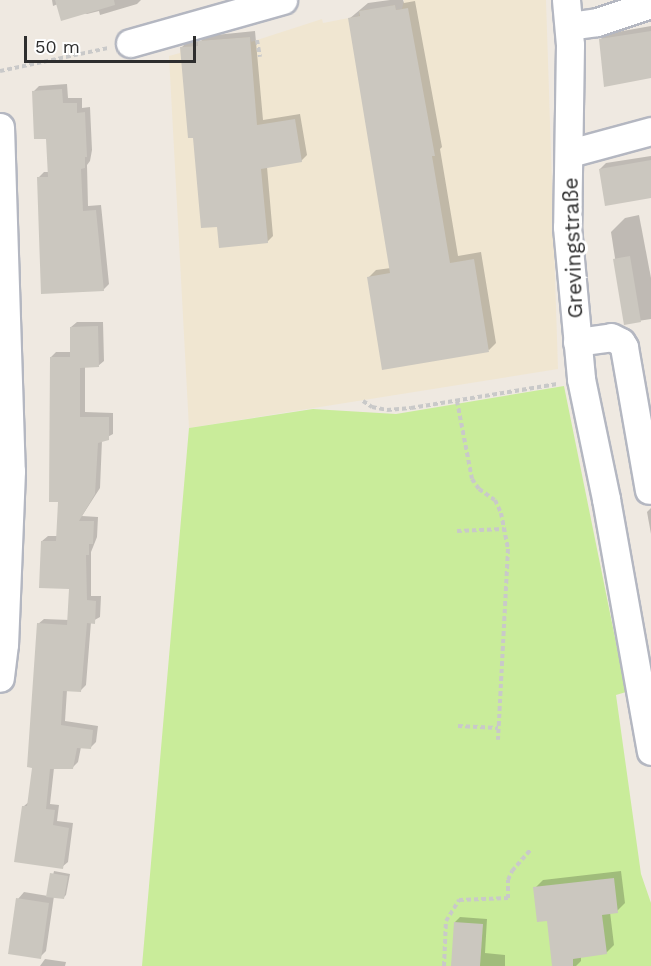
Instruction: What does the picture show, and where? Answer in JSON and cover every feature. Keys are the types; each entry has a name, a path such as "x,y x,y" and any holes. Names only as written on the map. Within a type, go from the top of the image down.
{"street":[{"path":"130,43 283,0"},
{"name":"Grevingstraße","path":"566,0 569,27 570,153 567,227 581,379 606,499 651,751"},
{"path":"569,27 597,22 651,4"},
{"path":"0,127 11,471 4,644 0,678"},
{"name":"Grevingstraße","path":"570,153 651,131"},
{"name":"Grevingstraße","path":"577,342 610,337 621,342 624,347 650,490 606,499"}],"path":[{"path":"257,40 260,57"},
{"path":"0,71 130,43"},
{"path":"363,401 387,410 457,401 581,379"},
{"path":"457,401 472,479 479,489 495,500 501,513 508,549 498,740"},
{"path":"457,531 504,529"},
{"path":"458,726 498,728"},
{"path":"444,966 446,921 455,905 459,900 508,898 508,880 512,871 532,848"}],"shaded area":[{"path":"404,0 546,0 558,369 189,428 169,56 180,53 180,47 198,46 198,41 250,37 251,42 322,19 323,23 359,16 359,11 370,9 370,14 385,11 384,7 395,5 396,10 402,9"}],"green space":[{"path":"564,386 626,692 616,695 641,874 651,903 651,966 142,966 189,428 313,409 396,414"}],"building":[{"path":"55,0 114,0 115,5 61,21"},
{"path":"395,5 396,10 408,8 435,156 432,156 450,263 474,259 489,352 382,370 367,277 390,273 348,18 360,16 359,11"},
{"path":"651,31 651,78 604,87 599,39"},
{"path":"250,37 257,125 295,119 302,162 261,169 268,243 219,248 217,227 201,228 193,138 188,138 180,47 198,46 198,41"},
{"path":"62,89 63,103 77,103 77,113 85,112 87,157 85,157 85,168 81,169 83,211 96,210 104,291 41,294 37,177 48,177 46,139 34,139 32,91"},
{"path":"651,160 651,198 605,206 599,169"},
{"path":"630,256 641,322 624,325 613,259"},
{"path":"98,326 99,367 80,368 80,417 109,417 109,440 98,443 95,494 79,521 94,521 93,544 89,544 89,555 86,555 87,600 96,601 95,624 87,623 81,692 63,691 61,725 93,730 91,749 77,748 73,769 50,769 46,809 55,810 53,825 69,828 63,869 14,862 22,806 27,806 32,768 27,767 37,623 67,625 69,589 39,588 41,541 56,541 58,502 49,502 50,357 70,357 70,327"},
{"path":"50,873 68,876 64,899 46,897"},
{"path":"614,878 618,913 602,915 607,954 573,959 573,966 552,966 547,921 537,922 533,887"},
{"path":"16,898 49,903 41,959 8,954"},
{"path":"454,922 483,924 480,966 451,966"}]}
